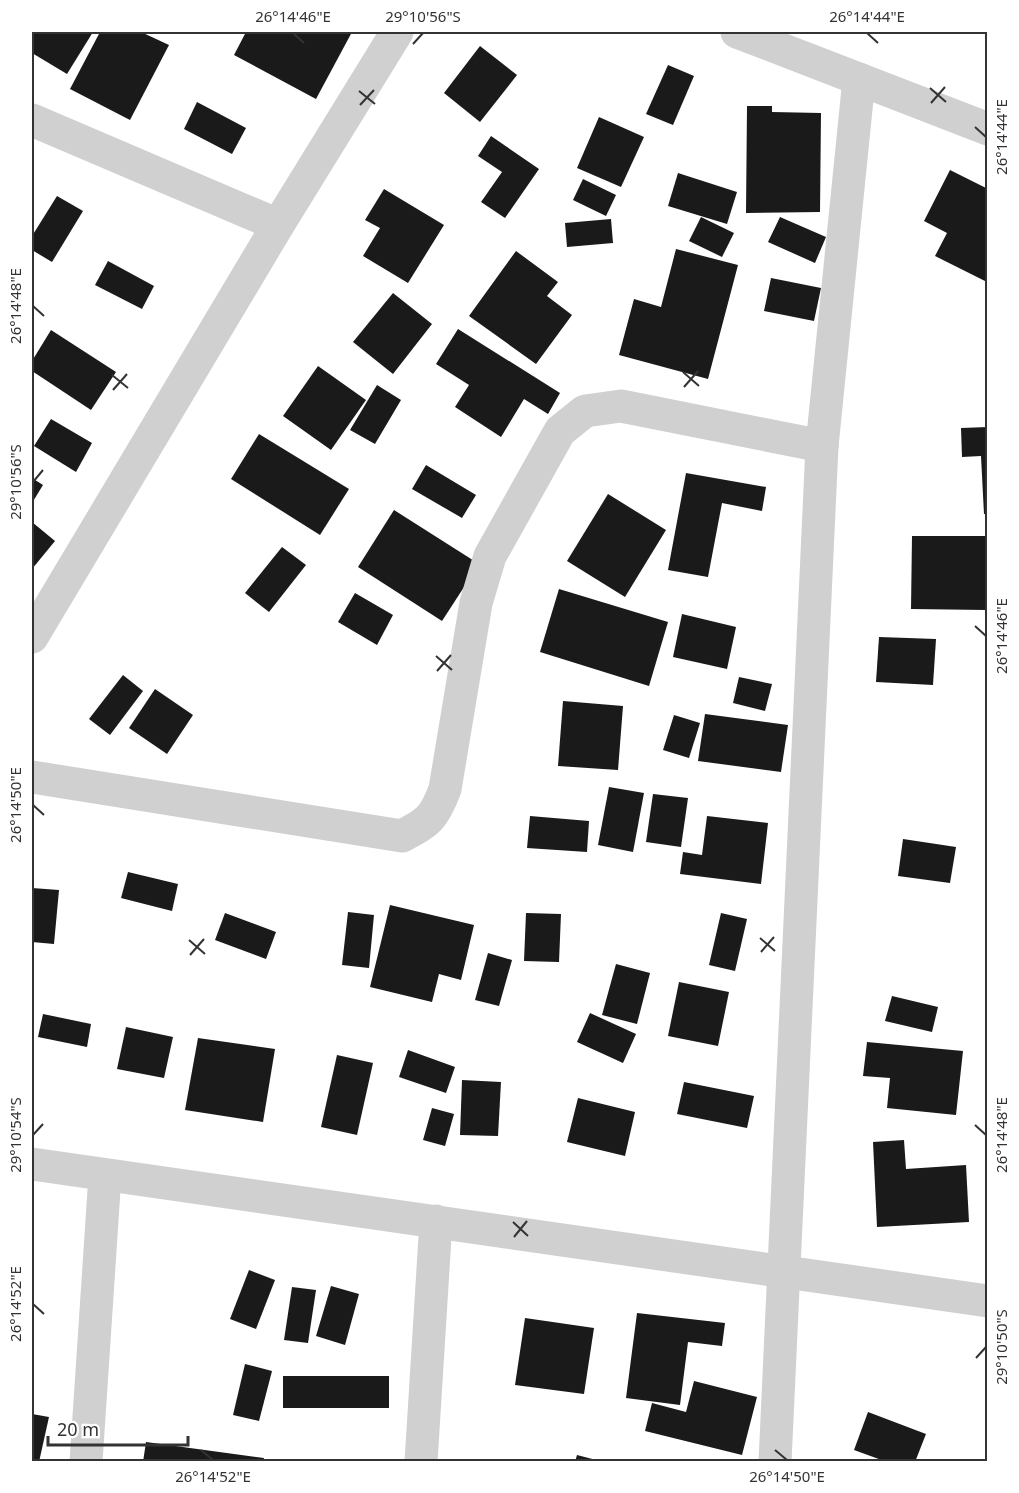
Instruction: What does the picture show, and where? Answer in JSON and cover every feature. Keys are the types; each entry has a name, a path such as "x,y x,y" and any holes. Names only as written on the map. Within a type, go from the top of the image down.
{"street":[{"path":"32,637 397,32"},
{"path":"737,32 987,129"},
{"path":"775,1461 822,446 859,80"},
{"path":"32,120 279,225"},
{"path":"32,777 402,836 423,826 437,810 446,789 476,603 490,556 560,431 585,411 621,405 822,446"},
{"path":"32,1164 987,1301"},
{"path":"86,1461 105,1174"},
{"path":"421,1461 436,1221"}],"building":[{"path":"32,32 93,32 67,74 32,53"},
{"path":"100,32 141,32 169,45 130,120 70,89"},
{"path":"246,32 352,32 316,99 234,55"},
{"path":"480,46 517,75 480,122 444,93"},
{"path":"668,65 694,76 673,125 646,114"},
{"path":"197,102 246,128 232,154 184,129"},
{"path":"747,106 772,106 772,112 821,113 820,212 746,213"},
{"path":"599,117 644,137 621,187 577,168"},
{"path":"491,136 539,169 505,218 481,202 502,172 478,156"},
{"path":"950,170 988,189 988,276 985,281 935,256 947,233 924,221"},
{"path":"678,173 737,192 727,224 668,206"},
{"path":"583,179 616,195 606,216 573,200"},
{"path":"384,189 444,225 408,283 363,256 380,228 365,220"},
{"path":"57,196 83,211 52,262 32,250 32,236"},
{"path":"701,217 734,233 722,257 689,241"},
{"path":"780,217 826,237 815,263 768,242"},
{"path":"611,219 613,243 567,247 565,223"},
{"path":"676,249 738,265 708,379 619,355 634,299 661,307"},
{"path":"516,251 558,282 547,296 572,315 536,364 469,316"},
{"path":"108,261 154,286 142,309 95,285"},
{"path":"771,278 821,288 814,321 764,311"},
{"path":"393,293 432,324 393,374 353,342"},
{"path":"458,329 560,393 548,414 524,399 501,437 455,407 469,385 436,364"},
{"path":"51,330 116,372 91,410 32,371 32,361"},
{"path":"318,366 366,400 331,450 283,416"},
{"path":"377,385 401,400 375,444 350,430"},
{"path":"51,419 92,443 76,472 34,446"},
{"path":"988,427 988,514 984,514 981,456 962,457 961,428"},
{"path":"259,434 349,489 320,535 231,479"},
{"path":"426,465 476,495 462,518 412,489"},
{"path":"686,473 766,487 762,511 722,503 708,577 668,570"},
{"path":"32,478 43,485 32,503"},
{"path":"608,494 666,530 625,597 567,561"},
{"path":"394,510 479,564 442,621 358,567"},
{"path":"32,522 55,541 32,569"},
{"path":"912,536 986,536 986,610 911,609"},
{"path":"282,547 306,565 269,612 245,593"},
{"path":"559,589 668,622 649,686 540,652"},
{"path":"355,593 393,615 377,645 338,622"},
{"path":"682,614 736,627 727,669 673,657"},
{"path":"879,637 936,639 933,685 876,682"},
{"path":"123,675 143,691 110,735 89,719"},
{"path":"739,677 772,684 765,711 733,703"},
{"path":"155,689 193,715 167,754 129,728"},
{"path":"563,701 623,706 618,770 558,766"},
{"path":"705,714 788,725 781,772 698,761"},
{"path":"674,715 700,723 689,758 663,750"},
{"path":"609,787 644,793 633,852 598,845"},
{"path":"653,794 688,798 681,847 646,842"},
{"path":"530,816 589,821 587,852 527,848"},
{"path":"707,816 768,823 761,884 680,874 683,852 702,855"},
{"path":"903,839 956,847 950,883 898,876"},
{"path":"128,872 178,884 172,911 121,898"},
{"path":"32,888 59,890 54,944 32,942"},
{"path":"390,905 474,925 461,980 439,974 432,1002 370,987"},
{"path":"348,912 374,915 369,968 342,965"},
{"path":"225,913 276,932 266,959 215,940"},
{"path":"526,913 561,914 559,962 524,961"},
{"path":"721,913 747,919 735,971 709,965"},
{"path":"488,953 512,960 499,1006 475,1000"},
{"path":"616,964 650,973 637,1024 602,1015"},
{"path":"679,982 729,992 718,1046 668,1036"},
{"path":"892,996 938,1007 932,1032 885,1021"},
{"path":"590,1013 636,1034 623,1063 577,1042"},
{"path":"43,1014 91,1024 87,1047 38,1037"},
{"path":"126,1027 173,1037 164,1078 117,1069"},
{"path":"198,1038 275,1049 263,1122 185,1110"},
{"path":"867,1042 963,1051 956,1115 887,1108 890,1078 863,1076"},
{"path":"408,1050 455,1067 446,1093 399,1077"},
{"path":"337,1055 373,1063 357,1135 321,1127"},
{"path":"462,1080 501,1082 498,1136 460,1135"},
{"path":"684,1082 754,1096 747,1128 677,1114"},
{"path":"578,1098 635,1112 625,1156 567,1142"},
{"path":"432,1108 454,1114 445,1146 423,1140"},
{"path":"904,1140 906,1169 966,1165 969,1222 877,1227 873,1142"},
{"path":"249,1270 275,1280 256,1329 230,1319"},
{"path":"331,1286 359,1294 345,1345 316,1336"},
{"path":"292,1287 316,1290 308,1343 284,1340"},
{"path":"637,1313 725,1323 722,1346 688,1342 680,1405 626,1398"},
{"path":"525,1318 594,1328 584,1394 515,1385"},
{"path":"245,1364 272,1371 259,1421 233,1415"},
{"path":"283,1376 389,1376 389,1408 283,1408"},
{"path":"694,1381 757,1397 742,1455 645,1431 652,1403 686,1412"},
{"path":"868,1412 926,1434 915,1462 887,1462 854,1450"},
{"path":"32,1414 49,1417 39,1462 32,1462"},
{"path":"146,1442 264,1458 263,1462 143,1462"},
{"path":"577,1455 600,1461 600,1462 575,1462"}]}
